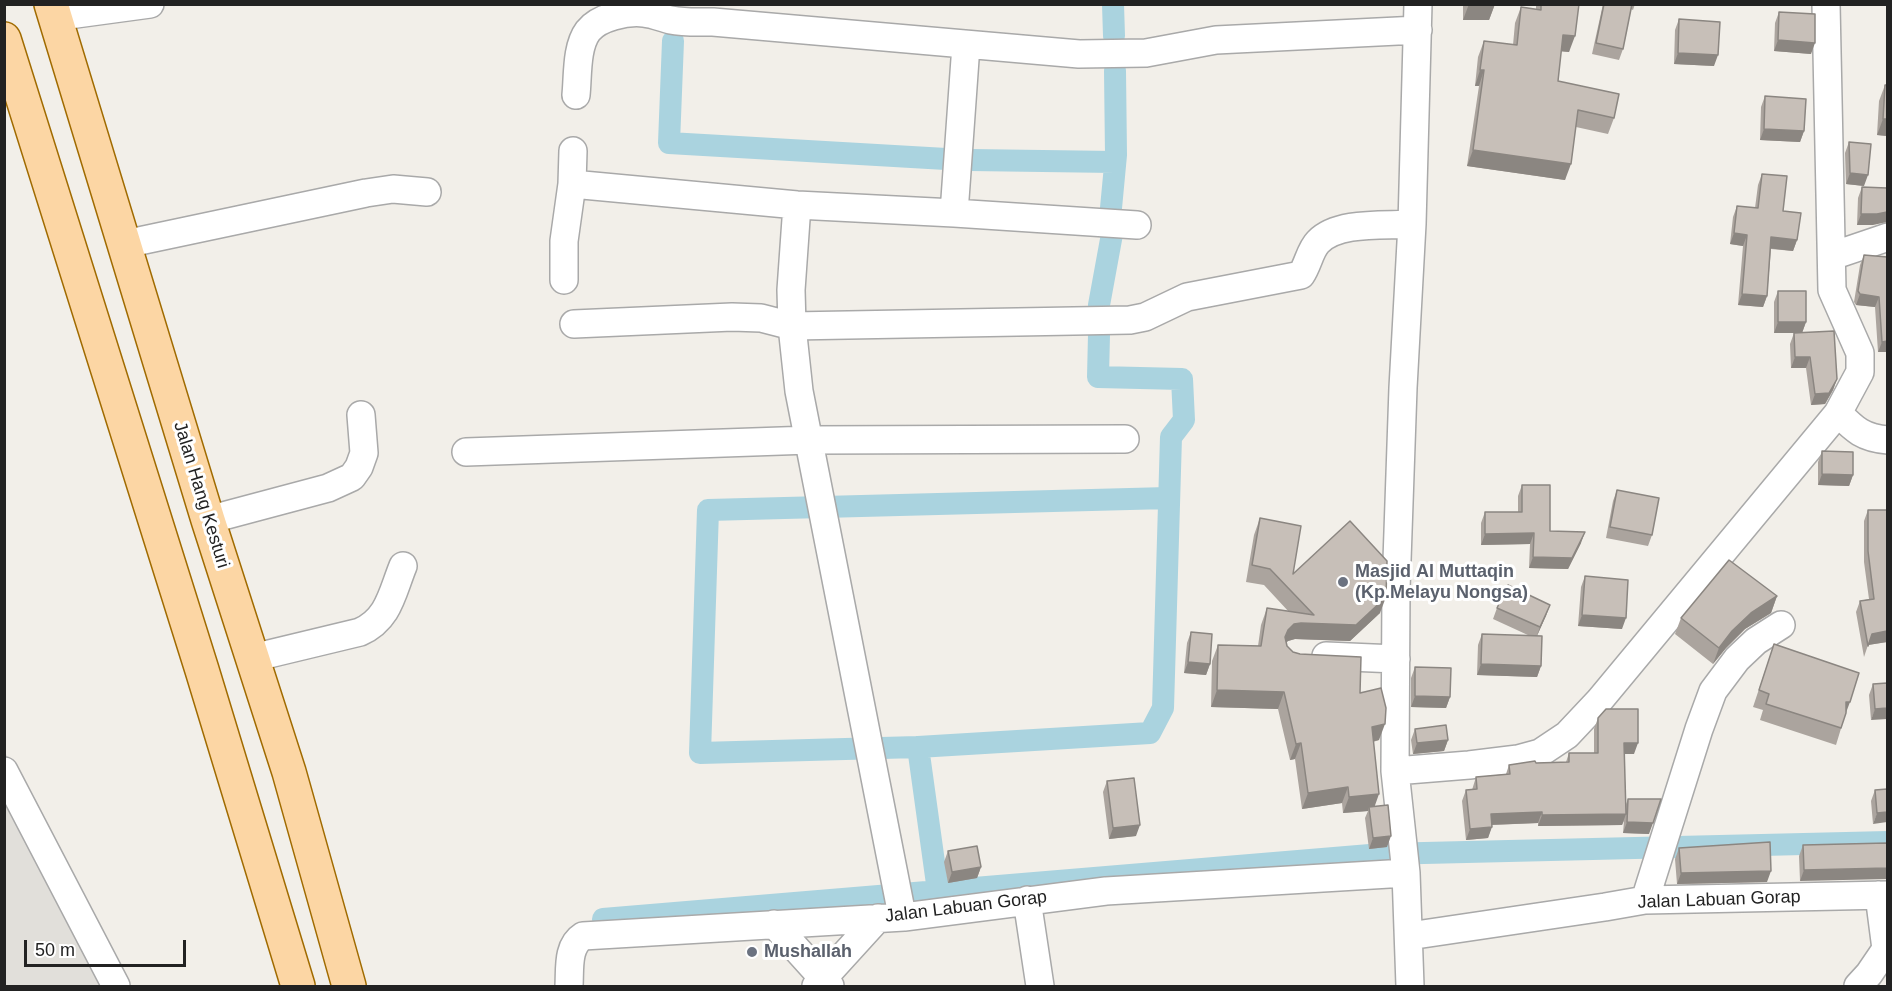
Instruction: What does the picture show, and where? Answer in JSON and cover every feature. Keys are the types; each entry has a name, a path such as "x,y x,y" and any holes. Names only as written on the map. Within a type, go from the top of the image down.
{"main road":[{"name":"Jalan Hang Kesturi","path":"52,11 208,520 289,772 349,987"},
{"path":"4,39 202,670 298,987"}],"street":[{"path":"52,11 150,4"},
{"path":"1395,771 1518,759 1540,753 1567,735 1599,701 1838,413 1860,372 1860,353 1832,290 1827,4"},
{"path":"576,95 581,49 588,32 600,21 630,13 643,12 670,20 1079,54 1146,53 1216,40 1418,17 1412,224 1403,400 1395,771 1405,868 1410,987"},
{"path":"954,213 966,45"},
{"path":"564,280 564,241 572,184 573,151"},
{"path":"572,184 797,205 1137,225"},
{"path":"125,244 366,193 393,189 427,192"},
{"path":"774,924 823,984 894,905 869,746 799,391 792,326 797,205"},
{"path":"574,324 732,317 761,318 792,326 1130,320 1145,317 1187,297 1301,275 1316,244 1329,233 1342,228 1412,224"},
{"path":"1832,256 1887,237"},
{"path":"1838,413 1854,430 1871,438 1887,440"},
{"path":"208,520 328,488 352,477 364,453 361,416"},
{"path":"466,452 810,440 1125,439"},
{"path":"252,658 360,632 372,626 385,613 403,566"},
{"path":"1645,900 1713,691 1737,659 1755,641 1781,625"},
{"path":"1306,655 1396,659"},
{"path":"4,771 116,987"},
{"name":"Jalan Labuan Gorap","path":"568,987 572,948 575,941 583,936 774,924 894,905 1027,900 1106,891 1405,868"},
{"path":"1858,987 1887,950 1883,895"},
{"name":"Jalan Labuan Gorap","path":"1409,936 1645,900 1883,895"},
{"path":"1027,900 1040,987"}],"shaded area":[{"path":"5,752 130,986 5,986"}],"building":[{"path":"1541,4 1579,4 1575,36 1563,35 1558,81 1619,94 1614,118 1578,110 1571,164 1473,150 1484,70 1480,70 1484,41 1517,45 1521,7 1541,10"},
{"path":"1604,4 1632,4 1623,49 1596,43"},
{"path":"1779,12 1815,14 1815,43 1778,40"},
{"path":"1679,19 1720,22 1718,55 1678,53"},
{"path":"1885,85 1887,85 1887,119 1883,119"},
{"path":"1765,96 1806,99 1804,131 1764,129"},
{"path":"1849,142 1871,144 1868,175 1850,173"},
{"path":"1762,174 1787,176 1783,211 1801,213 1797,240 1771,237 1767,296 1742,294 1747,235 1734,233 1737,206 1758,208"},
{"path":"1862,187 1887,188 1887,212 1861,214"},
{"path":"1864,255 1887,257 1887,341 1882,342 1879,297 1860,294 1858,291"},
{"path":"1778,291 1806,291 1806,322 1778,322"},
{"path":"1834,331 1837,379 1829,393 1815,394 1810,357 1795,357 1794,333"},
{"path":"1822,451 1853,452 1853,475 1822,474"},
{"path":"1522,485 1550,485 1550,531 1585,532 1572,558 1533,557 1534,533 1485,534 1485,512 1522,512"},
{"path":"1617,490 1659,498 1652,535 1610,527"},
{"path":"1868,510 1887,510 1887,631 1872,634 1868,646 1860,601 1874,599 1868,551"},
{"path":"1260,518 1301,526 1293,574 1350,521 1387,561 1386,597 1356,625 1294,624 1285,637 1287,646 1293,652 1300,654 1361,657 1360,693 1381,688 1386,708 1385,724 1372,727 1379,794 1349,797 1348,787 1308,793 1301,743 1296,744 1284,692 1217,690 1218,645 1261,646 1267,608 1314,615 1270,569 1252,565"},
{"path":"1729,560 1777,596 1751,613 1732,631 1719,648 1681,618"},
{"path":"1585,576 1628,580 1626,618 1582,615"},
{"path":"1508,585 1550,605 1540,627 1497,608"},
{"path":"1191,632 1212,634 1210,664 1188,662"},
{"path":"1482,634 1542,636 1541,666 1481,664"},
{"path":"1774,644 1859,673 1850,702 1846,702 1846,713 1841,728 1766,704 1769,694 1759,690"},
{"path":"1415,667 1451,668 1450,697 1415,696"},
{"path":"1887,683 1887,708 1875,709 1873,684"},
{"path":"1606,709 1638,709 1638,743 1624,743 1626,814 1542,815 1542,812 1491,814 1492,827 1470,829 1466,790 1477,789 1476,777 1510,774 1509,765 1535,761 1536,763 1569,762 1569,753 1598,753 1598,718"},
{"path":"1446,725 1448,740 1417,743 1415,729"},
{"path":"1134,778 1140,825 1113,828 1107,781"},
{"path":"1887,789 1887,812 1877,813 1875,790"},
{"path":"1628,799 1661,799 1653,823 1627,822"},
{"path":"1388,805 1391,836 1373,838 1369,807"},
{"path":"1770,842 1771,871 1681,873 1679,848"},
{"path":"1887,843 1887,868 1804,870 1803,845"},
{"path":"977,846 981,867 952,872 948,851"}],"waterway":[{"path":"1113,4 1114,36"},
{"path":"673,41 669,143 946,159"},
{"path":"1111,208 1116,155 1115,71"},
{"path":"970,160 1115,162"},
{"path":"1099,305 1112,234"},
{"path":"938,891 918,747 1150,733 1163,708 1171,437 1184,420 1182,379 1098,377 1099,335"},
{"path":"918,747 700,753 708,510 1168,498"},
{"path":"603,919 1382,854 1888,842"}],"place":[{"name":"Masjid Al Muttaqin (Kp.Melayu Nongsa)","path":"1343,582"},
{"name":"Mushallah","path":"752,952"}]}
